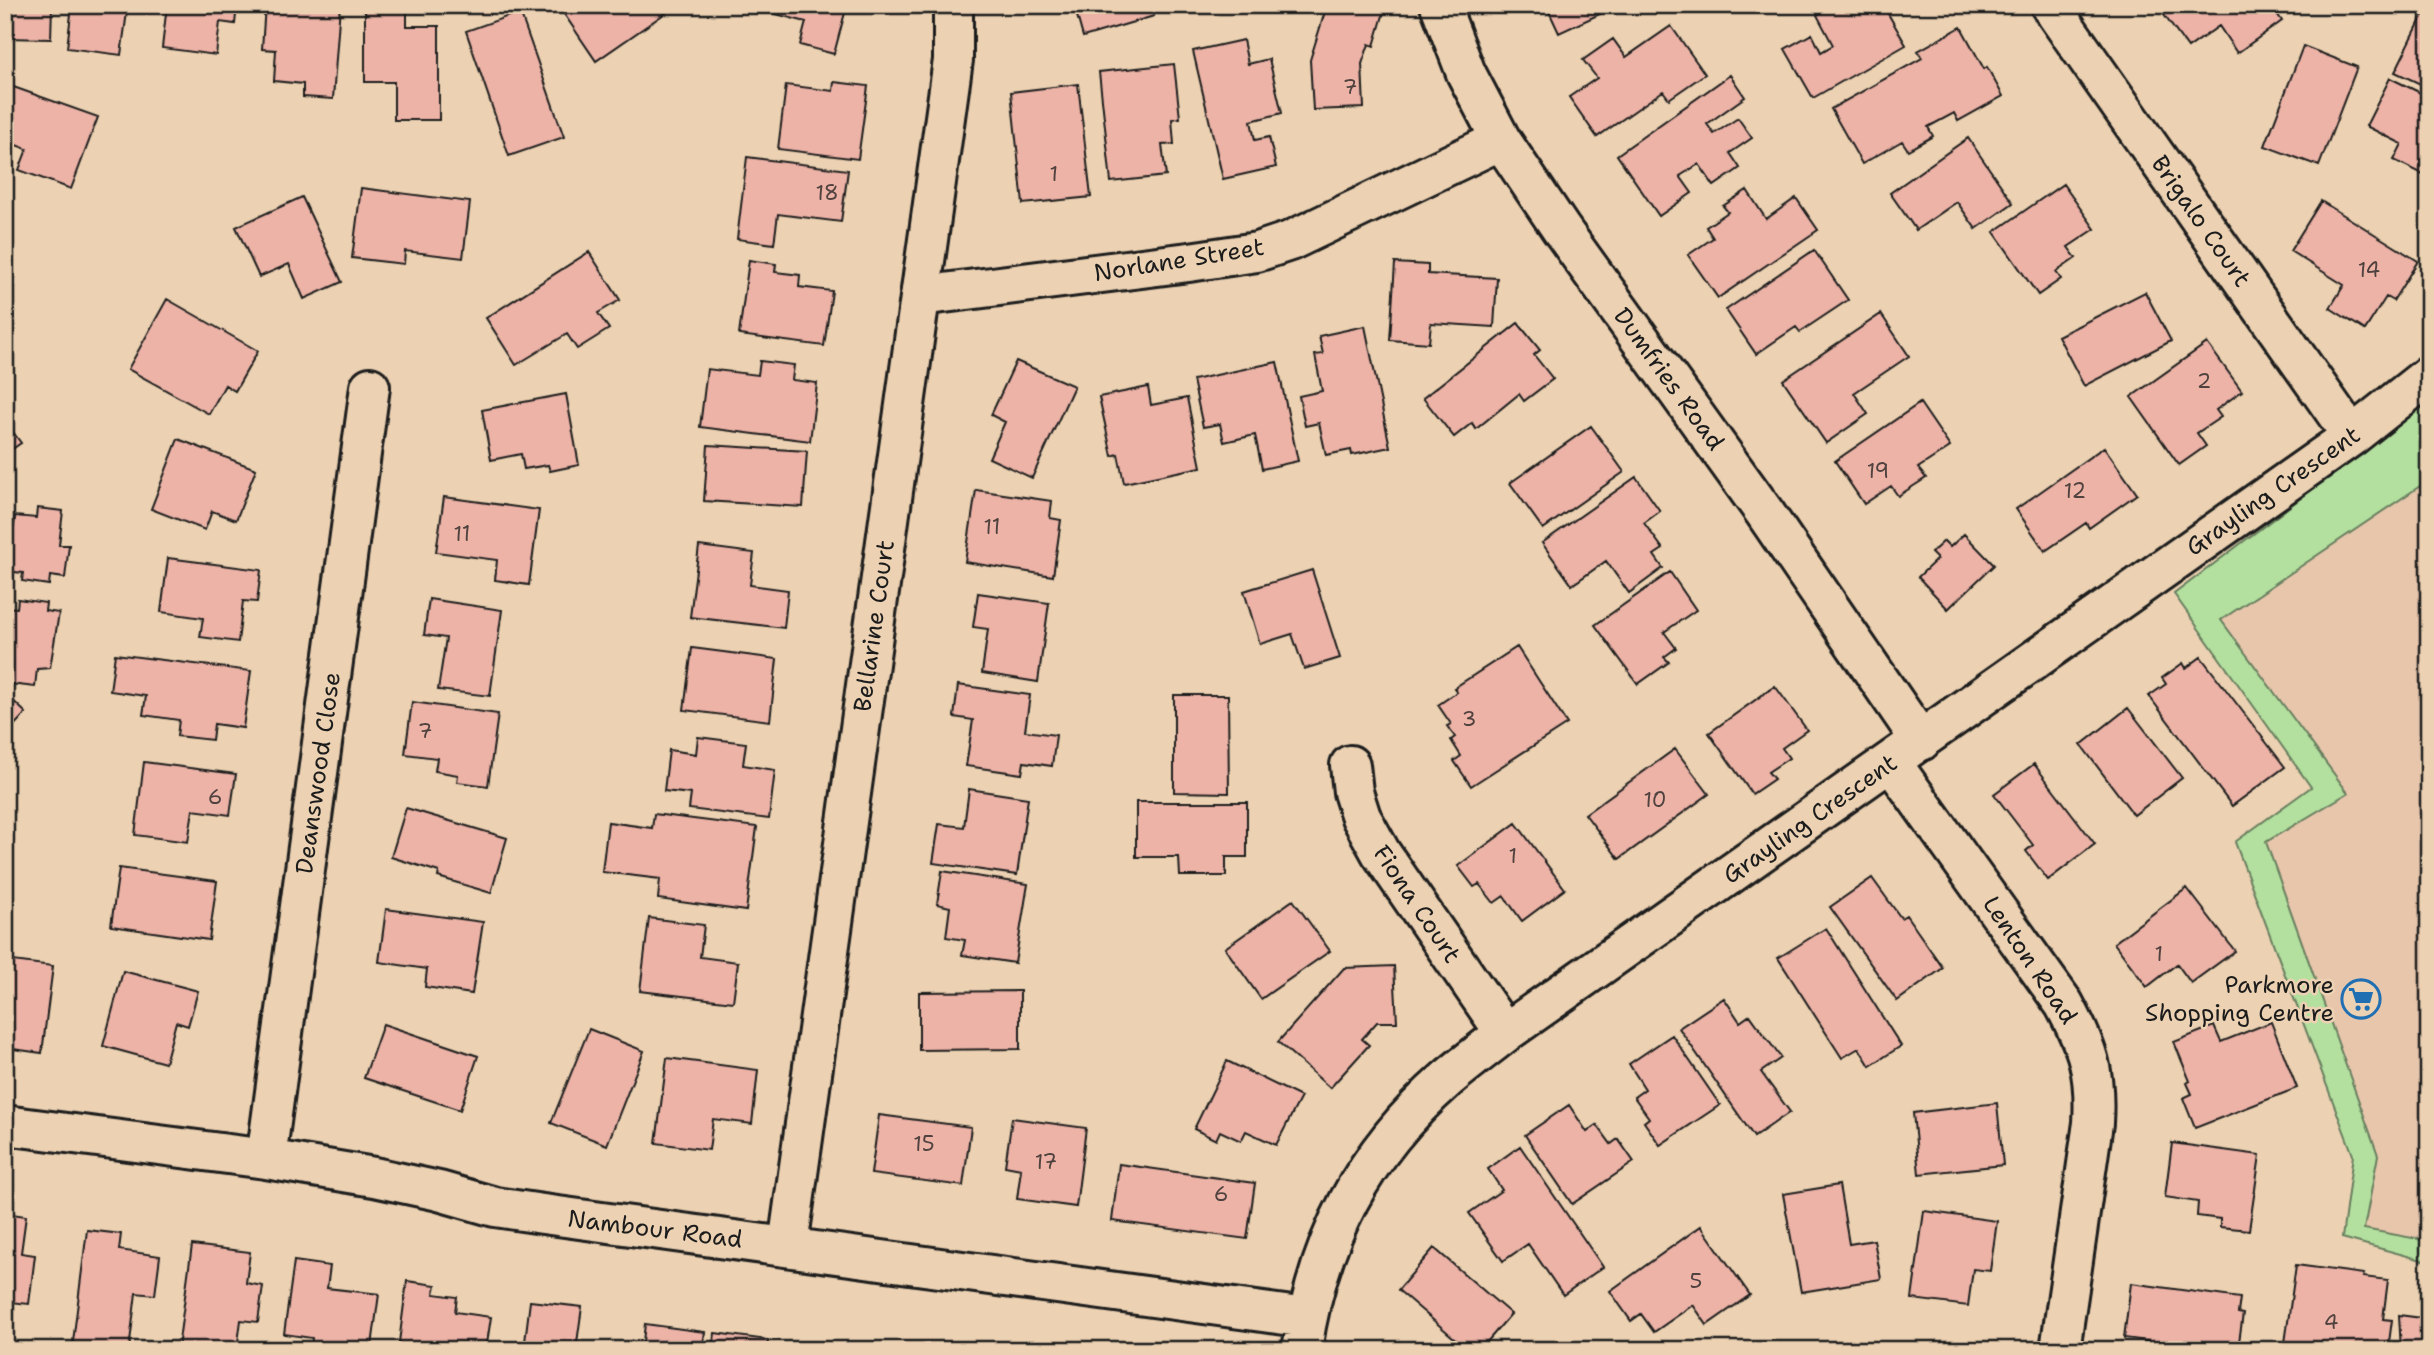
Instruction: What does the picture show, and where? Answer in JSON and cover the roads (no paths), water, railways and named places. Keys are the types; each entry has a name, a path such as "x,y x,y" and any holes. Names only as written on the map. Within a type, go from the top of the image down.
{"street":[{"name":"Bellarine Court","path":"788,1246 953,60 953,5"},
{"name":"Dumfries Road","path":"1440,5 1466,73 1501,140 1561,229 1765,513 1906,751"},
{"name":"Brigalo Court","path":"2050,5 2352,436"},
{"name":"Norlane Street","path":"920,296 1257,251 1290,241 1501,140"},
{"name":"Grayling Crescent","path":"1304,1334 1322,1258 1342,1211 1371,1163 1408,1118 1446,1080 1505,1033 2352,436 2429,375"},
{"name":"Deanswood Close","path":"266,1159 370,387"},
{"name":"Lenton Road","path":"1906,751 2064,1004 2081,1036 2091,1065 2095,1091 2093,1123 2060,1350"},
{"name":"Fiona Court","path":"1350,765 1353,792 1362,817 1381,853 1505,1033"},
{"name":"Nambour Road","path":"5,1125 266,1159 439,1191 495,1207 788,1246 1304,1334"}],"place":[{"name":"Parkmore Shopping Centre","path":"2361,999"}]}
